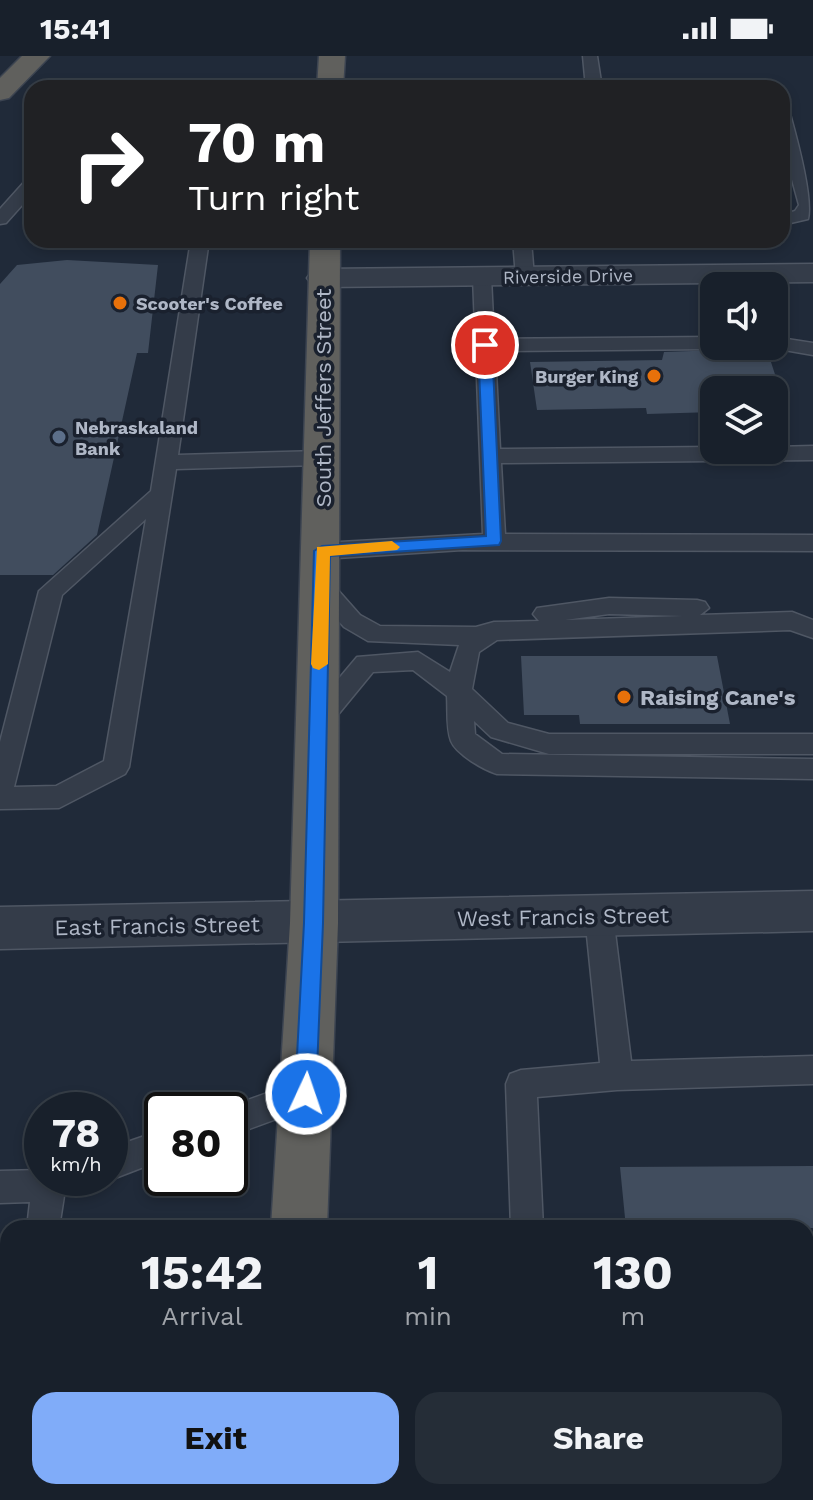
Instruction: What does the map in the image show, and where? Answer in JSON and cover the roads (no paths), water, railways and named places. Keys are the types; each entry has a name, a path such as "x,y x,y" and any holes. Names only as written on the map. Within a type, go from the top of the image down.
{"highway":[{"path":"0,92 37,56"},
{"path":"330,80 332,56"},
{"name":"South Jeffers Street","path":"299,1220 314,923 322,569 324,259"}],"street":[{"name":"Riverside Drive","path":"324,259 482,277 813,273"},
{"name":"West Francis Street","path":"314,923 813,911"},
{"name":"East Francis Street","path":"0,928 314,923"}],"lane":[{"path":"590,56 593,80"},
{"path":"790,142 808,205 802,215 790,218"},
{"path":"0,195 24,192"},
{"path":"0,219 24,196"},
{"path":"161,494 51,591 0,795 59,797 116,767 161,494 199,248"},
{"path":"523,248 525,277"},
{"path":"482,277 494,541"},
{"path":"485,345 700,343"},
{"path":"788,345 813,349"},
{"path":"490,456 813,453"},
{"path":"166,462 321,458"},
{"path":"813,543 494,541 322,569 352,621 376,635 478,636 494,631 792,621 813,629"},
{"path":"813,609 609,606 517,618 478,636 467,647 459,692 463,739 497,764 813,769"},
{"path":"318,721 366,663 418,661 459,692 500,730 549,744 813,744"},
{"path":"599,916 617,1076"},
{"path":"527,1220 521,1084 617,1076 813,1070"},
{"path":"248,1115 306,1094"},
{"path":"0,1187 24,1185"},
{"path":"46,1220 55,1196"}],"place":[{"name":"Scooter's Coffee","path":"120,303"},
{"name":"Burger King","path":"654,376"},
{"name":"Nebraskaland Bank","path":"59,437"},
{"name":"Raising Cane's","path":"624,697"}]}
